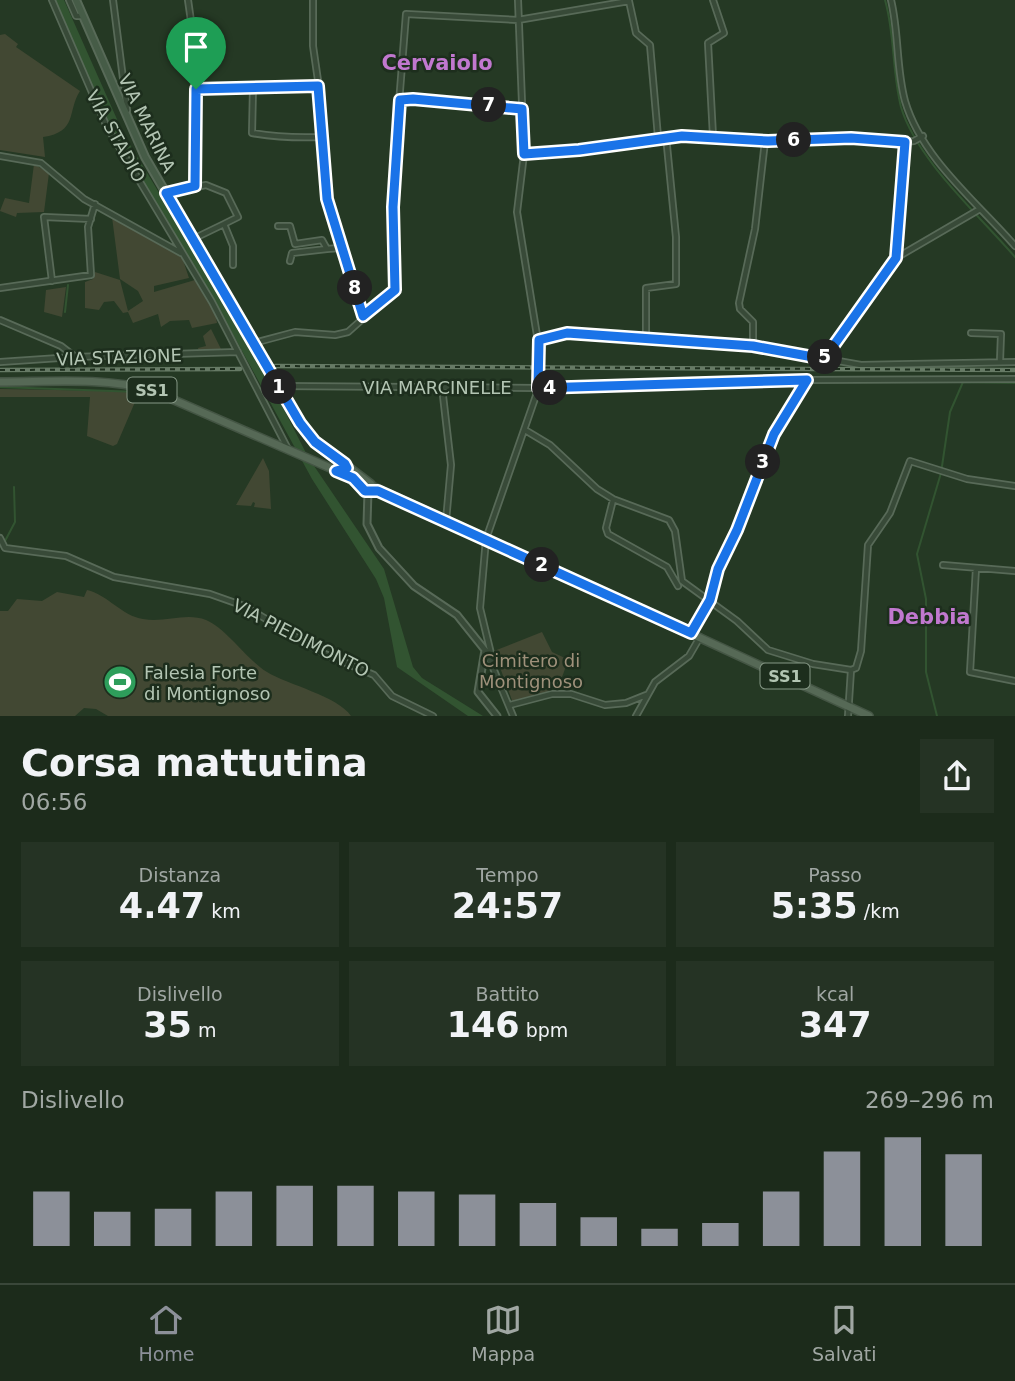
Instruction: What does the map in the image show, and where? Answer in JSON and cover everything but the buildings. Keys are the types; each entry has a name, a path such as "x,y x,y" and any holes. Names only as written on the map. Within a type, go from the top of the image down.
{"main road":[{"name":"VIA MARINA","path":"76,0 127,118 166,193 278,386 315,442 342,460 345,470"},
{"name":"SS1","path":"0,382 132,385 168,396 314,463 345,470 370,489 486,539 869,716"}],"street":[{"name":"VIA STADIO","path":"52,0 106,125 185,255 289,452"},
{"path":"69,0 76,16 83,16"},
{"path":"113,0 127,118"},
{"path":"188,0 194,36 196,89 195,186"},
{"path":"313,0 327,199 363,316"},
{"path":"513,716 494,666 480,608 486,539 539,385 539,340 517,212 524,154 518,0"},
{"path":"713,0 724,33 708,43 713,136"},
{"path":"891,0 906,102 922,137 979,209 1015,246"},
{"path":"254,344 295,332 341,335 353,328 363,316 395,290 393,219 406,14 518,20 629,1 636,33 650,45 658,137"},
{"path":"196,89 318,86"},
{"path":"253,88 252,133 275,134 283,138 322,137"},
{"path":"400,100 522,109"},
{"path":"646,339 646,288 676,284 676,237 667,136"},
{"path":"524,154 579,150 667,136 713,136 765,141 851,138 905,142 922,137"},
{"path":"753,346 754,325 739,303 755,229 765,141"},
{"path":"896,258 905,142"},
{"path":"0,156 41,163 85,200 185,255"},
{"path":"166,193 195,186 215,186 226,193 238,217 193,239"},
{"path":"0,288 91,275 88,228 95,204"},
{"path":"824,359 896,258 939,230 973,215 979,209"},
{"path":"52,281 44,217 91,219"},
{"path":"225,224 233,246 233,265"},
{"path":"278,226 290,226 292,242 322,240 327,250"},
{"path":"290,261 292,253 340,248"},
{"path":"0,320 61,346 74,357"},
{"path":"539,340 567,333 753,346 824,359 880,365 1015,362"},
{"path":"971,333 1001,334 1000,361"},
{"name":"VIA STAZIONE","path":"0,362 238,352"},
{"name":"VIA MARCINELLE","path":"278,386 442,387 1015,379"},
{"path":"691,633 710,600 718,569 737,530 774,434 807,380"},
{"path":"442,387 451,465 446,522"},
{"path":"525,430 550,445 597,489 613,499 669,520 675,531 679,578 710,600 768,650 813,664 851,670 856,667 861,651 871,539 892,508 910,461 967,479 1015,486"},
{"path":"370,489 366,506 369,530 391,564 414,586 457,615 485,650 494,666"},
{"path":"613,499 608,534 667,567 678,586"},
{"name":"VIA PIEDIMONTO","path":"0,538 4,546 11,549 66,556 100,573 124,580 210,594 244,606 325,654 374,675 392,696 433,716"},
{"path":"943,565 1015,571"},
{"path":"976,568 970,672 1015,681"},
{"path":"636,716 655,682 691,653 700,637"},
{"path":"485,650 479,696 497,716"},
{"path":"848,716 851,670"},
{"path":"478,688 486,681 500,682"},
{"path":"510,705 559,693 605,705 626,703 646,695"}],"green space":[{"path":"5,34 18,44 16,47 80,91 67,126 62,131 43,137 45,157 0,150 0,35"},
{"path":"34,164 49,173 44,212 17,213 16,217 0,211 5,198 29,203"},
{"path":"112,217 182,257 189,278 154,286 154,292 195,280 215,312 217,323 192,328 189,320 170,321 161,327 158,314 133,323 128,312 123,313 114,301 104,302 99,310 85,308 85,282 93,279 95,272 120,280 128,311 143,301 138,291 120,279"},
{"path":"66,287 62,317 44,312 46,290"},
{"path":"211,329 222,351 199,352 198,348 206,346 203,336"},
{"path":"0,389 121,391 138,395 117,444 113,446 87,436 90,397 0,397"},
{"path":"263,458 269,471 271,509 254,507 253,502 251,506 236,505"},
{"path":"87,590 102,596 135,617 151,620 191,617 206,620 214,624 267,672 324,697 345,709 351,716 108,716 96,709 84,708 75,716 0,716 0,611 8,611 17,599 42,601 57,592 84,597"},
{"name":"Cimitero di Montignoso","path":"542,632 552,652 567,659 561,679 549,691 513,703 494,651"}],"shaded area":[{"path":"55,0 64,0 124,135 252,346 308,457 384,569 413,667 422,678 483,716 468,716 397,667 384,598 376,579 312,479 223,316 114,137"}],"waterway":[{"path":"885,0 898,94 909,127 934,167 1015,257"},
{"path":"65,312 68,285"},
{"path":"937,716 926,672 926,599 917,554 941,473 950,412 963,382 1015,383"},
{"path":"0,387 140,392"},
{"path":"5,541 15,522 14,487"}],"railway":[{"path":"275,366 1015,370"},
{"path":"0,370 240,369"}],"place":[{"name":"Falesia Forte di Montignoso","path":"120,682"}],"district":[{"name":"Cervaiolo","path":"437,63"},
{"name":"Debbia","path":"929,617"}],"route":[{"path":"318,86 322,108 322,163 327,199 363,316 395,290 393,207 400,100 444,101 522,109 524,154 579,150 658,137 682,136 768,141 851,138 905,142 896,258 824,359 753,346 567,333 539,340 538,388 807,380 774,434 737,530 715,576 710,600 691,633 378,491 365,491 353,478 336,471 347,468 340,459 315,442 300,423 166,193 195,186 196,89 318,86"}]}
